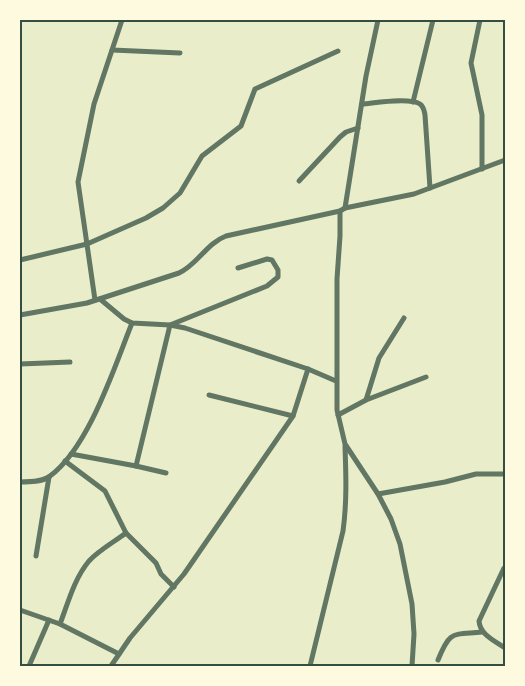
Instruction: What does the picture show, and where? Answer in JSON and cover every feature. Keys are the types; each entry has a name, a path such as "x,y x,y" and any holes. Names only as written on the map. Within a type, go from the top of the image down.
{"street":[{"path":"122,20 94,104 79,174 79,189 97,300 132,323 170,325 308,369 336,381"},
{"path":"310,666 345,514 347,492 344,444 338,415 336,381 337,279 342,210 378,20"},
{"path":"413,102 433,20"},
{"path":"480,20 471,63 482,115 482,169"},
{"path":"112,50 180,53"},
{"path":"20,260 87,244 150,215 175,198 184,187 200,158 241,126 257,88 338,51"},
{"path":"362,104 413,102 422,106 426,115 430,188"},
{"path":"299,181 340,137 346,132 358,128"},
{"path":"20,315 97,300 184,271 218,240 226,236 406,196 505,160"},
{"path":"170,325 267,286 278,277 278,270 272,260 238,268"},
{"path":"366,400 379,358 404,318"},
{"path":"20,482 32,482 49,477 71,454 93,418 132,323"},
{"path":"136,466 170,325"},
{"path":"20,364 70,362"},
{"path":"111,666 140,625 174,587 293,416 308,369"},
{"path":"338,415 366,400 426,376"},
{"path":"209,395 293,416"},
{"path":"344,444 378,494 391,519 400,544 412,604 414,634 412,666"},
{"path":"71,454 166,473"},
{"path":"65,460 104,491 126,533 156,563 161,574 174,587"},
{"path":"378,494 445,482 476,474 505,474"},
{"path":"36,556 49,477"},
{"path":"60,624 73,587 84,567 96,555 126,533"},
{"path":"504,568 481,616 480,626 482,632 505,648"},
{"path":"20,610 60,624 119,654"},
{"path":"29,666 49,620"},
{"path":"438,660 445,642 449,638 456,635 482,632"}]}
